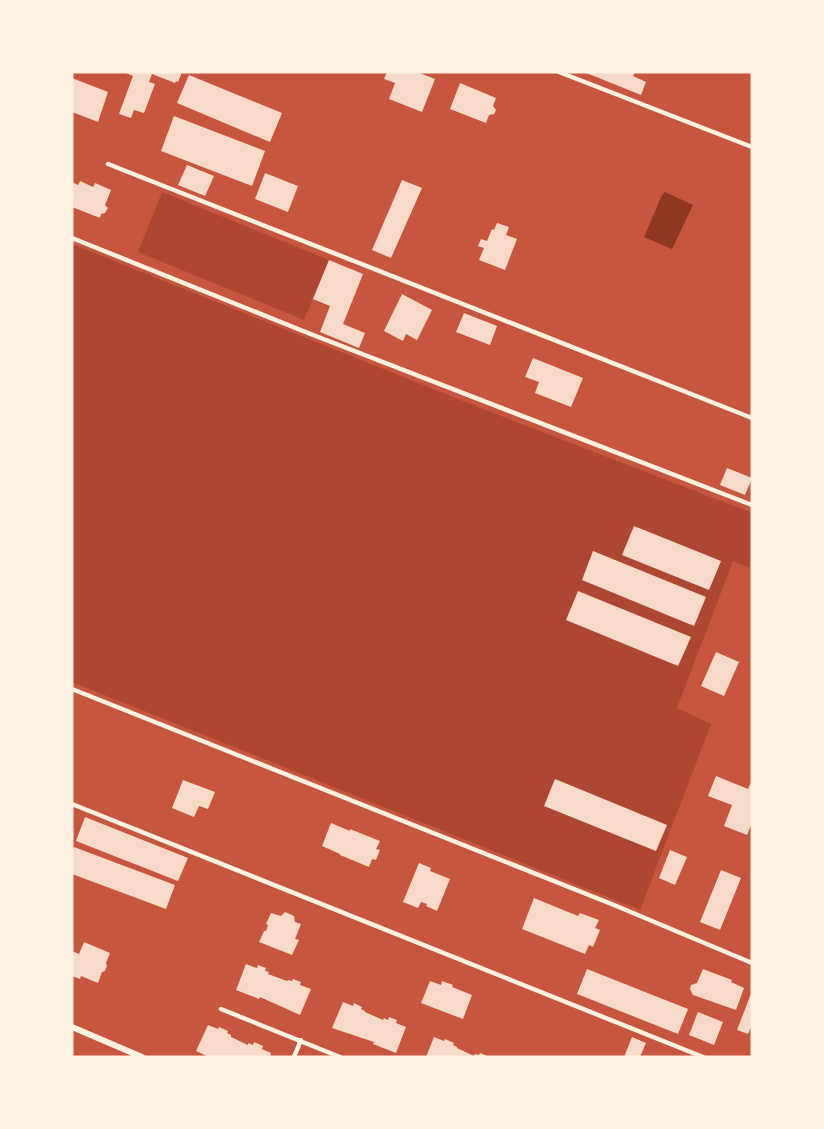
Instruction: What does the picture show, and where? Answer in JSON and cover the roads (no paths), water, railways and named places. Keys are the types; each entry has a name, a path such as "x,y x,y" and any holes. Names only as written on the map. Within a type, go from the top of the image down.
{"street":[{"path":"72,1027 142,1057"}],"lane":[{"path":"559,72 752,147"},
{"path":"108,164 752,418"},
{"path":"72,238 308,333 752,505"},
{"path":"72,689 603,901 752,963"},
{"path":"72,804 703,1057"},
{"path":"221,1009 340,1057"},
{"path":"294,1057 301,1040"}]}
